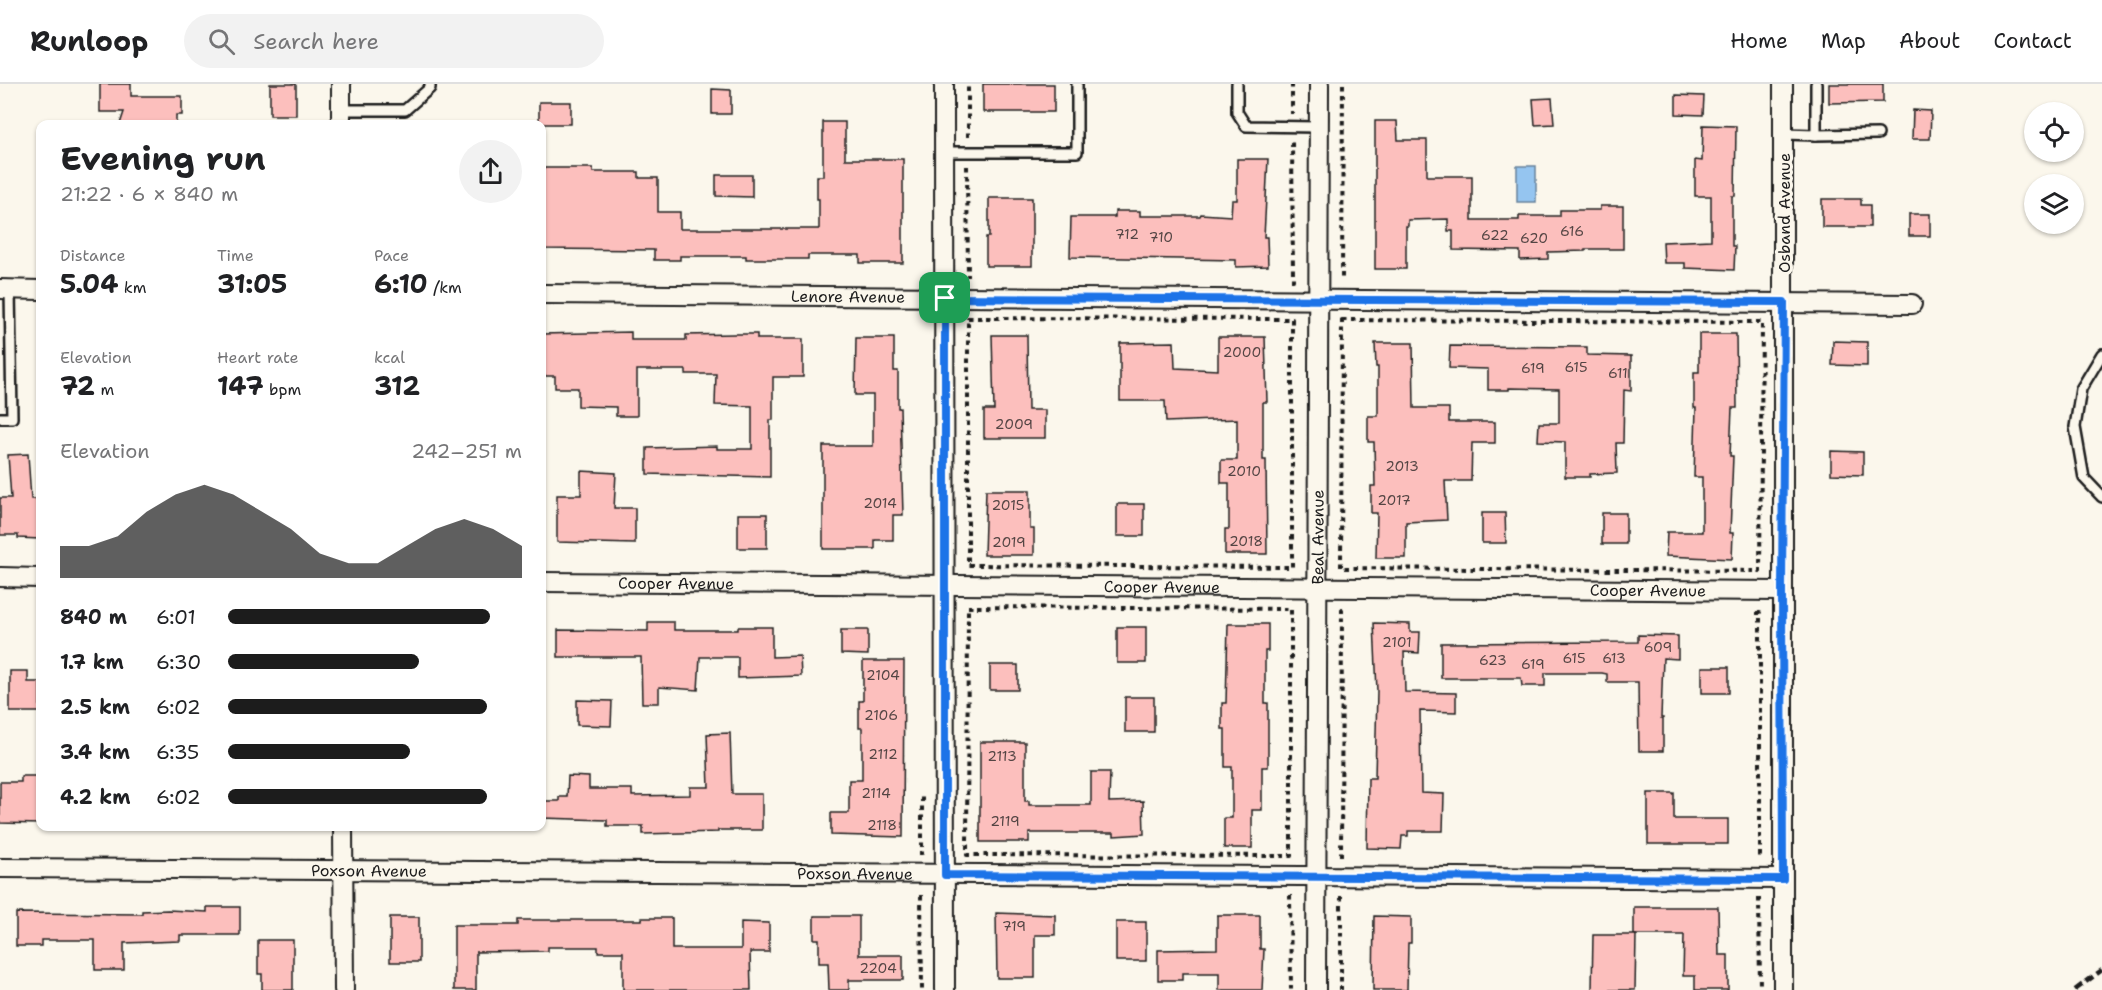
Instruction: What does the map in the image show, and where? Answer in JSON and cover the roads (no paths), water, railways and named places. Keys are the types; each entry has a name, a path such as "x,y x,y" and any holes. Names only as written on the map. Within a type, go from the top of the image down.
{"street":[{"path":"341,84 341,117"},
{"path":"944,84 945,990"},
{"name":"Beal Avenue","path":"1316,990 1319,84"},
{"name":"Osband Avenue","path":"1783,84 1783,990"},
{"path":"5,289 36,290"},
{"name":"Lenore Avenue","path":"546,294 1912,304"},
{"path":"0,577 36,578"},
{"name":"Cooper Avenue","path":"546,582 1782,591"},
{"path":"343,831 344,990"},
{"name":"Poxson Avenue","path":"0,868 1783,879"}],"lane":[{"path":"341,117 405,110 430,88 430,84"},
{"path":"944,152 1077,152 1077,84"},
{"path":"1236,84 1237,112 1246,126 1318,127"},
{"path":"1816,84 1816,135"},
{"path":"1784,135 1878,134"},
{"path":"0,418 12,418 5,289"},
{"path":"2102,354 2080,389 2075,427 2084,478 2102,497"}],"water":[{"path":"1517,166 1536,166 1536,202 1517,202"}],"railway":[{"path":"2075,990 2102,970"}]}
